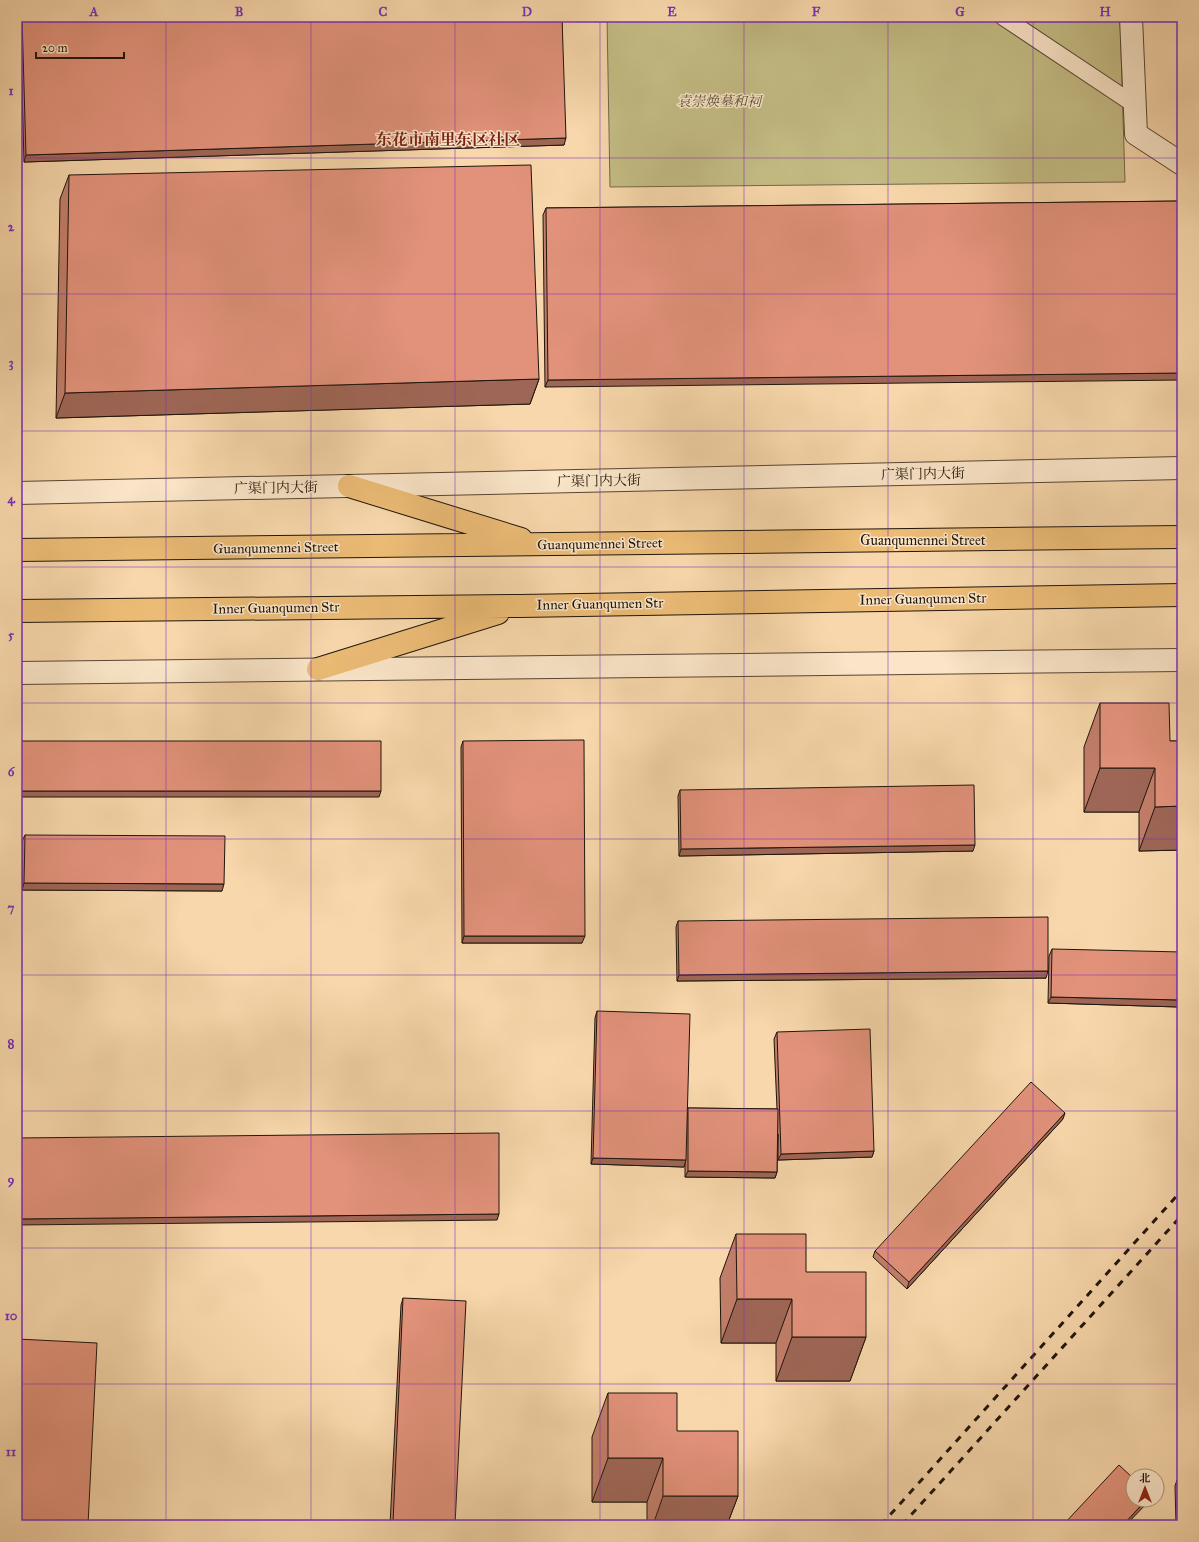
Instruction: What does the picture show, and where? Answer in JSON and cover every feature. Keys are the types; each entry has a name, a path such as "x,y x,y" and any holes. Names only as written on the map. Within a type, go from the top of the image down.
{"main road":[{"path":"349,486 541,545"},
{"name":"Guanqumennei Street","path":"17,550 1182,537"},
{"name":"Inner Guanqumen Str","path":"17,611 520,606 1182,595"},
{"path":"318,669 520,606"}],"street":[{"path":"1131,17 1136,134 1182,164"},
{"name":"广渠门内大街","path":"17,493 1182,468"},
{"path":"17,673 1182,660"}],"lane":[{"path":"1002,17 1135,105"}],"green space":[{"name":"袁崇焕墓和祠","path":"607,17 1120,17 1125,182 610,187"}],"building":[{"path":"22,17 562,17 566,138 26,155"},
{"path":"531,165 539,379 65,393 69,175"},
{"path":"1182,201 1182,373 548,380 546,208"},
{"path":"1100,703 1169,703 1170,741 1182,741 1182,806 1155,807 1155,768 1100,768"},
{"path":"584,740 585,936 464,936 463,741"},
{"path":"17,741 381,741 381,791 17,791"},
{"path":"974,785 975,845 681,849 680,790"},
{"path":"25,835 225,836 224,884 24,883"},
{"path":"1048,917 1048,971 679,975 678,921"},
{"path":"1052,949 1182,952 1181,1000 1051,997"},
{"path":"597,1011 690,1014 686,1160 593,1158"},
{"path":"870,1029 874,1151 781,1154 777,1032"},
{"path":"1031,1082 1065,1113 909,1282 875,1251"},
{"path":"688,1108 778,1109 777,1172 688,1171"},
{"path":"499,1133 499,1214 17,1219 17,1138"},
{"path":"736,1234 806,1234 806,1272 866,1272 866,1337 792,1337 792,1299 737,1299"},
{"path":"403,1298 466,1301 455,1525 393,1523"},
{"path":"17,1339 97,1343 88,1525 17,1525"},
{"path":"608,1393 677,1393 677,1431 738,1431 738,1496 663,1496 663,1458 608,1458"},
{"path":"1119,1465 1125,1471 1125,1508 1139,1508 1123,1525 1063,1525"},
{"path":"1177,1480 1182,1480 1182,1525 1179,1525"}],"railway":[{"path":"881,1525 1182,1190"},
{"path":"902,1525 1182,1215"}],"district":[{"name":"东花市南里东区社区","path":"448,139"}]}
